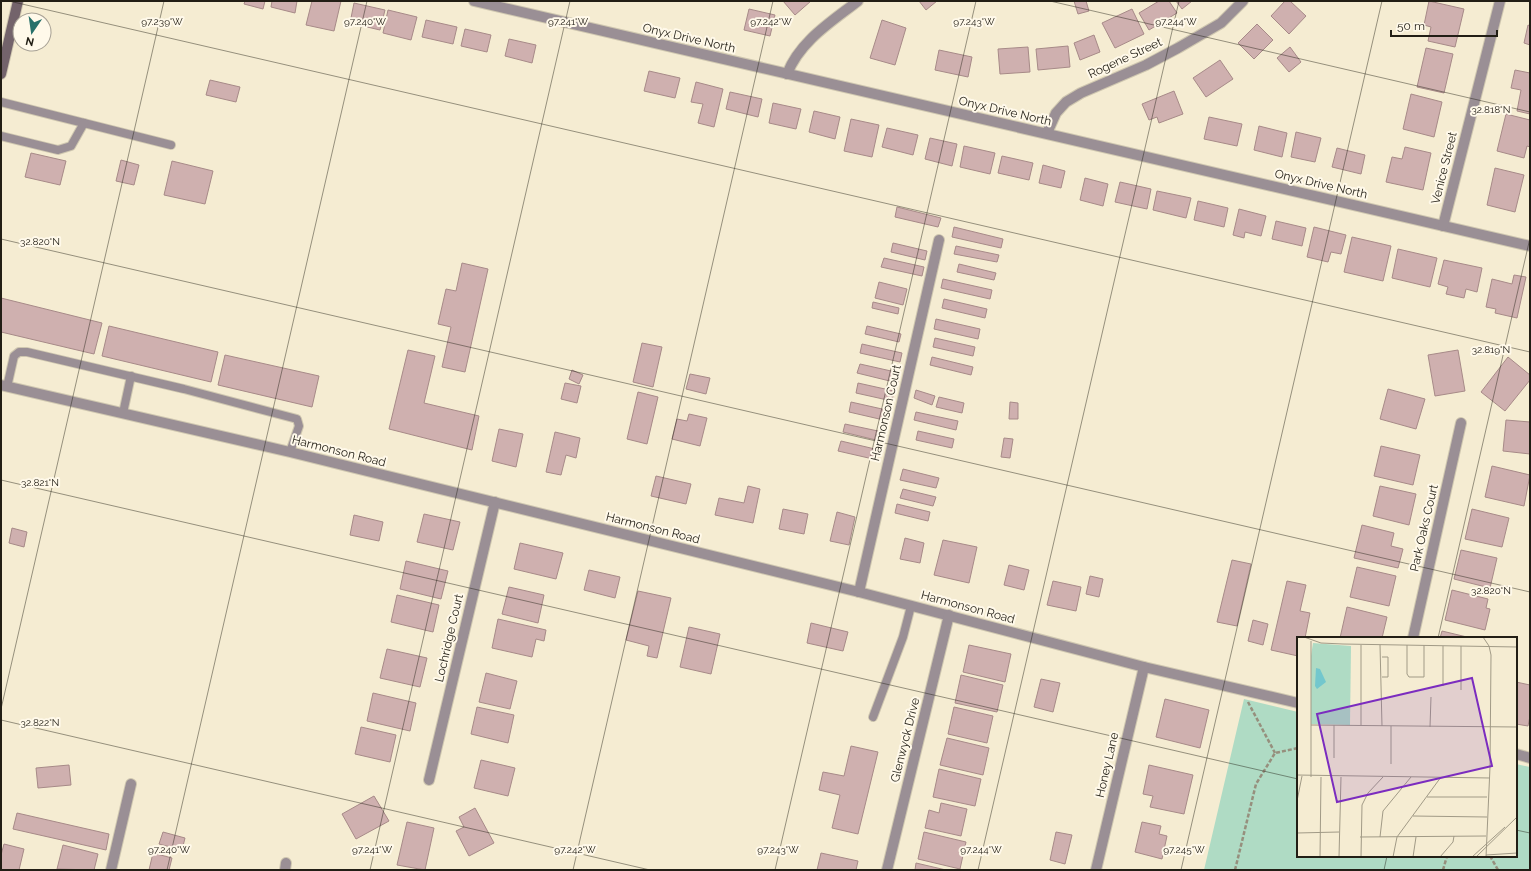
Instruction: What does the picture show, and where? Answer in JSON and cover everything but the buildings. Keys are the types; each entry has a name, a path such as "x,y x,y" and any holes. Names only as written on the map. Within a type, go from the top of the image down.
{"main road":[{"path":"1,74 18,1"}],"street":[{"name":"Onyx Drive North","path":"474,1 1530,246"},
{"path":"504,8 512,1"},
{"path":"787,74 793,59 814,36 858,1"},
{"name":"Rogene Street","path":"1047,133 1056,113 1066,102 1081,93 1146,65 1178,48 1221,23 1243,1"},
{"name":"Venice Street","path":"1443,226 1500,1"},
{"name":"Harmonson Court","path":"858,592 939,240"},
{"name":"Harmonson Road","path":"4,386 290,452 495,502 949,615 1144,667 1297,703"},
{"name":"Park Oaks Court","path":"1413,637 1461,423"},
{"name":"Lochridge Court","path":"429,780 495,502"},
{"name":"Glenwyck Drive","path":"887,870 949,615"},
{"name":"Honey Lane","path":"1096,870 1144,667"},
{"path":"1517,754 1530,758"},
{"path":"111,870 131,784"}],"lane":[{"path":"1,102 171,145"},
{"path":"1,136 58,150 71,146 84,123"},
{"path":"4,386 14,356 18,352 27,352 282,413 297,419 299,426 290,452"},
{"path":"123,413 131,376"},
{"path":"873,716 903,637 911,606"}],"path":[{"path":"1241,690 1275,753"},
{"path":"1235,870 1256,784 1275,753 1297,748"},
{"path":"1443,870 1447,857"},
{"path":"1491,857 1498,870"}],"green space":[{"path":"1244,699 1297,712 1297,857 1517,857 1517,764 1530,767 1530,870 1204,870"}]}
